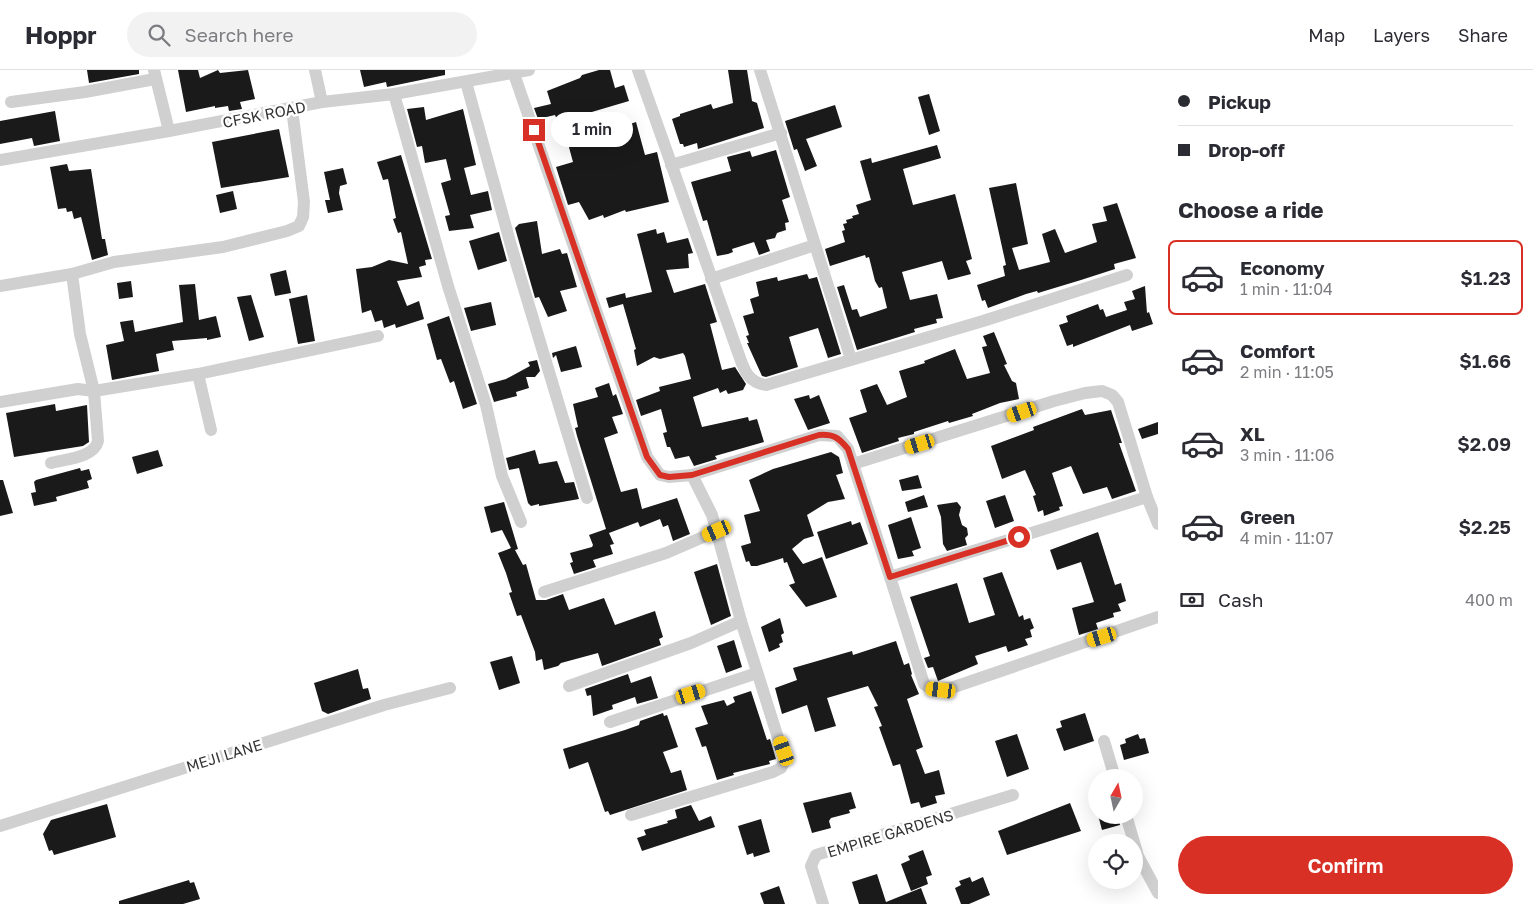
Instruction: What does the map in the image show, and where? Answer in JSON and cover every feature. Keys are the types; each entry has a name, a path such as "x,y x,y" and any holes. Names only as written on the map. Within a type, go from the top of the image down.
{"street":[{"path":"315,70 322,102"},
{"name":"CFSK ROAD","path":"0,160 169,132 322,102 394,94 529,70"},
{"path":"638,70 711,279 748,377 756,384 766,385 983,321 1127,275"},
{"path":"760,70 782,133 851,359"},
{"path":"11,102 85,92 154,74 169,132"},
{"path":"514,74 647,457 660,475 669,477 692,475 819,435 837,436 848,449 924,684 930,689 954,688 1158,617"},
{"path":"466,82 512,249 587,498"},
{"path":"394,94 448,286 486,405 502,476 522,522"},
{"path":"0,286 72,274 114,262 223,247 287,231 299,226 303,217 304,202 292,109"},
{"path":"671,165 782,133"},
{"path":"711,279 815,245"},
{"path":"51,463 90,453 96,447 98,436 94,391 80,334 72,274"},
{"path":"0,402 78,389 94,391 198,374 378,336"},
{"path":"198,374 211,430"},
{"path":"853,464 1054,401 1102,391 1112,395 1118,402 1147,497 1158,524"},
{"path":"631,815 714,791 782,768 785,760 784,751 741,620 717,531 702,492 692,475"},
{"path":"890,577 1147,497"},
{"path":"544,592 650,558 717,531"},
{"path":"569,686 691,643 741,620"},
{"path":"610,722 757,673"},
{"name":"MEJI LANE","path":"0,826 384,705 450,688"},
{"path":"1104,741 1112,769"},
{"name":"EMPIRE GARDENS","path":"823,904 811,866 816,855 1014,795"},
{"path":"1129,824 1138,856 1158,893"}],"building":[{"path":"87,70 139,70 139,74 89,83"},
{"path":"178,70 198,70 200,78 218,70 220,73 248,70 255,99 240,102 242,109 229,111 228,106 215,108 215,106 186,112"},
{"path":"360,70 445,70 445,75 387,87 386,82 364,87"},
{"path":"599,70 610,70 615,88 624,85 629,101 558,122 555,115 538,119 534,108 551,104 547,91 580,78 582,75"},
{"path":"728,70 747,70 752,101 757,103 764,128 698,149 697,143 684,147 683,144 680,144 672,119 680,116 680,114 711,104 713,109 733,103"},
{"path":"929,94 940,131 929,135 918,97"},
{"path":"835,105 842,127 806,139 817,166 805,171 797,149 794,150 785,121"},
{"path":"424,107 426,120 463,109 476,165 464,168 471,195 488,191 492,210 470,215 474,228 449,231 445,216 450,215 441,183 451,180 446,159 425,163 422,146 417,147 407,109"},
{"path":"55,111 60,141 34,146 32,138 0,144 0,121"},
{"path":"636,122 645,155 657,152 669,202 626,212 625,210 604,218 603,215 589,220 579,202 568,205 556,167 573,162 567,140 599,131 600,134"},
{"path":"279,129 289,177 221,188 212,142"},
{"path":"937,145 941,158 903,169 913,205 955,194 972,259 966,261 971,274 948,280 942,261 902,272 910,300 937,294 943,318 936,319 937,323 914,329 915,332 857,350 837,287 844,285 852,310 857,309 860,317 887,308 882,287 879,288 875,281 869,257 866,258 865,255 830,266 825,249 845,242 842,231 845,230 843,224 847,223 846,220 853,218 852,216 859,214 856,205 871,200 860,161 871,158 872,163"},
{"path":"776,150 790,197 782,200 789,222 785,223 786,230 777,233 775,238 766,240 770,251 759,255 754,242 732,249 733,252 728,254 717,256 707,220 703,221 691,182 731,171 727,157 750,151 752,157"},
{"path":"401,155 432,259 425,260 426,265 419,267 422,277 397,281 407,306 419,301 424,319 396,328 395,324 384,328 382,320 375,322 371,310 362,313 356,269 372,267 389,260 408,264 401,232 398,233 393,219 396,218 388,179 383,180 377,162"},
{"path":"67,164 69,171 91,169 102,239 105,239 108,255 92,260 81,217 74,219 72,211 67,212 66,208 58,209 50,167"},
{"path":"343,168 347,184 340,186 339,193 343,210 328,213 325,200 330,200 324,172"},
{"path":"1016,183 1028,244 1012,248 1019,270 1050,262 1042,234 1055,229 1065,253 1097,242 1092,224 1107,221 1103,207 1117,203 1136,258 1114,264 1115,269 1038,293 1037,291 1026,294 988,308 985,300 982,301 977,285 1005,276 1003,266 1006,265 989,188"},
{"path":"233,191 237,209 220,213 216,195"},
{"path":"537,221 542,254 560,249 562,254 567,253 577,287 560,291 567,311 548,317 539,297 535,298 515,228 519,224"},
{"path":"656,229 657,234 664,232 667,243 688,238 693,253 688,254 689,268 666,270 674,293 705,284 717,322 710,324 722,370 735,367 746,384 743,390 728,394 726,390 720,393 718,388 693,397 702,427 748,417 749,421 757,419 764,442 715,456 717,459 694,466 689,456 675,459 670,447 667,447 663,433 667,432 661,409 641,416 636,400 660,391 659,387 691,379 685,356 683,353 660,359 654,357 637,366 634,350 636,349 623,304 609,308 606,298 625,293 626,298 652,292 637,234"},
{"path":"499,232 507,261 478,270 469,241"},
{"path":"286,270 291,293 275,296 270,274"},
{"path":"807,274 809,279 817,277 841,354 828,358 818,328 789,337 798,367 766,377 762,376 747,343 749,343 746,336 749,335 743,316 754,313 750,299 759,296 756,282 777,277 778,281"},
{"path":"131,281 133,297 119,299 117,283"},
{"path":"195,284 199,320 216,316 221,337 207,340 207,338 172,341 174,350 156,354 159,371 112,380 106,345 124,341 120,322 133,320 135,332 183,322 179,285"},
{"path":"1145,286 1147,313 1149,312 1153,324 1132,331 1130,325 1073,347 1073,344 1067,346 1059,325 1068,322 1066,316 1098,304 1100,310 1103,309 1106,317 1127,310 1124,302 1135,299 1132,291"},
{"path":"251,295 264,337 249,341 237,297"},
{"path":"307,295 315,341 298,344 289,299"},
{"path":"491,302 496,325 471,331 464,308"},
{"path":"449,316 477,404 463,409 454,381 450,383 441,359 437,360 427,324"},
{"path":"994,332 1007,364 1004,365 1012,381 1016,383 1019,399 1000,403 972,414 973,416 949,423 948,421 914,432 914,434 898,438 899,441 862,453 849,418 867,412 860,390 877,384 887,405 907,397 899,371 925,363 924,361 955,349 967,379 990,373 982,347 987,346 983,336"},
{"path":"576,346 582,367 561,372 556,355 553,358 552,353"},
{"path":"537,360 540,371 535,377 526,377 529,388 516,392 517,396 494,402 488,384 506,379 530,366 528,362"},
{"path":"609,383 613,396 616,394 623,414 612,417 618,433 604,438 621,492 637,488 642,509 677,498 690,534 673,541 668,525 663,527 660,519 640,527 638,522 609,533 614,544 610,545 613,554 593,560 596,567 574,574 570,563 573,562 570,553 592,547 589,535 606,529 577,436 575,428 578,427 573,404 598,397 595,388"},
{"path":"809,395 810,399 819,395 830,423 808,430 794,399"},
{"path":"55,404 56,411 87,405 89,442 83,446 14,457 6,413"},
{"path":"1082,409 1085,415 1111,410 1122,443 1119,443 1136,491 1112,499 1107,487 1083,494 1071,466 1052,473 1063,506 1059,507 1060,510 1044,516 1043,510 1038,512 1033,496 1036,495 1025,470 1002,479 991,446 1034,430 1033,427"},
{"path":"1158,422 1158,434 1142,439 1138,429"},
{"path":"158,450 163,466 137,474 132,457"},
{"path":"535,450 539,464 557,461 565,483 574,482 579,499 539,506 539,504 531,506 528,503 519,468 509,470 506,458"},
{"path":"831,452 839,457 843,473 836,475 845,499 828,502 807,515 814,536 804,539 792,549 803,564 822,557 837,597 806,607 789,585 795,583 787,562 784,563 783,558 757,566 751,566 749,561 746,562 741,546 751,543 744,515 760,511 749,480 773,469"},
{"path":"80,468 81,471 89,469 92,479 87,481 89,488 56,497 57,501 34,506 31,493 36,492 34,482 36,480"},
{"path":"918,475 922,488 902,491 899,480"},
{"path":"0,480 3,480 13,513 0,516"},
{"path":"924,495 928,507 908,512 905,502"},
{"path":"1005,495 1014,521 995,528 986,501"},
{"path":"504,502 518,549 515,550 523,565 526,564 536,600 546,600 563,594 569,610 604,598 615,625 655,611 663,637 659,639 661,645 602,666 598,653 561,663 558,666 544,670 542,659 536,661 535,652 521,615 517,616 509,593 512,592 498,553 511,548 502,530 491,533 484,507"},
{"path":"957,502 961,507 959,515 962,525 967,528 968,535 965,538 967,545 947,551 943,544 941,517 937,505"},
{"path":"911,517 921,548 912,551 914,556 898,559 888,525"},
{"path":"851,521 852,525 860,522 868,544 826,559 817,532"},
{"path":"1098,532 1115,585 1121,583 1126,601 1118,604 1121,611 1113,613 1114,617 1096,623 1098,629 1079,635 1072,608 1094,602 1081,562 1057,570 1050,550"},
{"path":"717,564 731,616 711,625 694,572"},
{"path":"1002,572 1019,617 1023,615 1024,620 1030,618 1034,628 1030,630 1032,637 1025,639 1028,645 1008,652 1006,646 975,656 978,664 938,681 933,667 928,668 924,658 930,656 910,597 957,583 969,623 995,615 983,578"},
{"path":"780,618 784,633 781,635 783,642 779,644 780,647 769,652 761,627"},
{"path":"734,640 742,667 726,673 717,646"},
{"path":"896,641 904,665 909,663 911,675 919,694 907,699 923,747 916,750 925,774 939,770 945,794 935,796 937,803 921,808 919,802 911,804 900,764 893,766 879,727 882,726 874,707 878,706 868,686 827,698 836,726 815,732 807,705 782,714 775,688 797,680 793,668 852,651 853,655"},
{"path":"512,656 520,683 499,690 490,662"},
{"path":"358,669 363,689 368,688 371,699 328,714 322,711 314,683"},
{"path":"628,674 631,683 651,676 658,698 637,704 635,697 612,705 613,709 593,716 591,695 587,696 585,689"},
{"path":"751,691 767,740 770,739 776,759 769,761 770,764 733,773 734,775 717,780 706,746 702,747 695,728 708,724 701,706 724,700 727,706 735,702 733,697"},
{"path":"663,713 664,716 667,715 678,747 663,752 671,773 681,770 687,790 610,815 608,811 605,812 588,762 569,769 563,749 639,725 640,721"},
{"path":"1085,713 1094,741 1064,751 1056,729 1062,727 1060,721"},
{"path":"1017,734 1029,769 1007,777 995,741"},
{"path":"1138,734 1140,739 1145,738 1149,753 1124,760 1120,745 1126,743 1125,739"},
{"path":"851,792 856,808 849,810 850,813 831,818 829,821 831,828 812,833 803,803"},
{"path":"1070,803 1081,831 1007,855 998,831"},
{"path":"107,804 116,837 54,855 52,850 49,851 43,834 51,820"},
{"path":"691,805 699,821 711,816 715,827 642,851 637,838 646,835 644,830 668,823 667,821 677,818 675,810"},
{"path":"761,819 770,852 754,857 753,853 747,855 738,826"},
{"path":"1100,824 1120,824 1120,825 1102,830"},
{"path":"923,850 932,875 926,877 928,884 911,891 901,864 910,860 908,856"},
{"path":"877,874 886,902 921,888 927,904 859,904 852,882"},
{"path":"970,877 972,882 983,877 990,895 969,904 961,904 955,888 961,885 959,881"},
{"path":"189,880 190,883 194,882 200,899 183,904 119,904 119,901"},
{"path":"779,886 785,904 764,904 760,893"}],"route":[{"path":"534,130 647,457 653,468 660,475 669,477 692,475 819,435 828,434 837,436 848,449 890,577 1019,537"}]}
